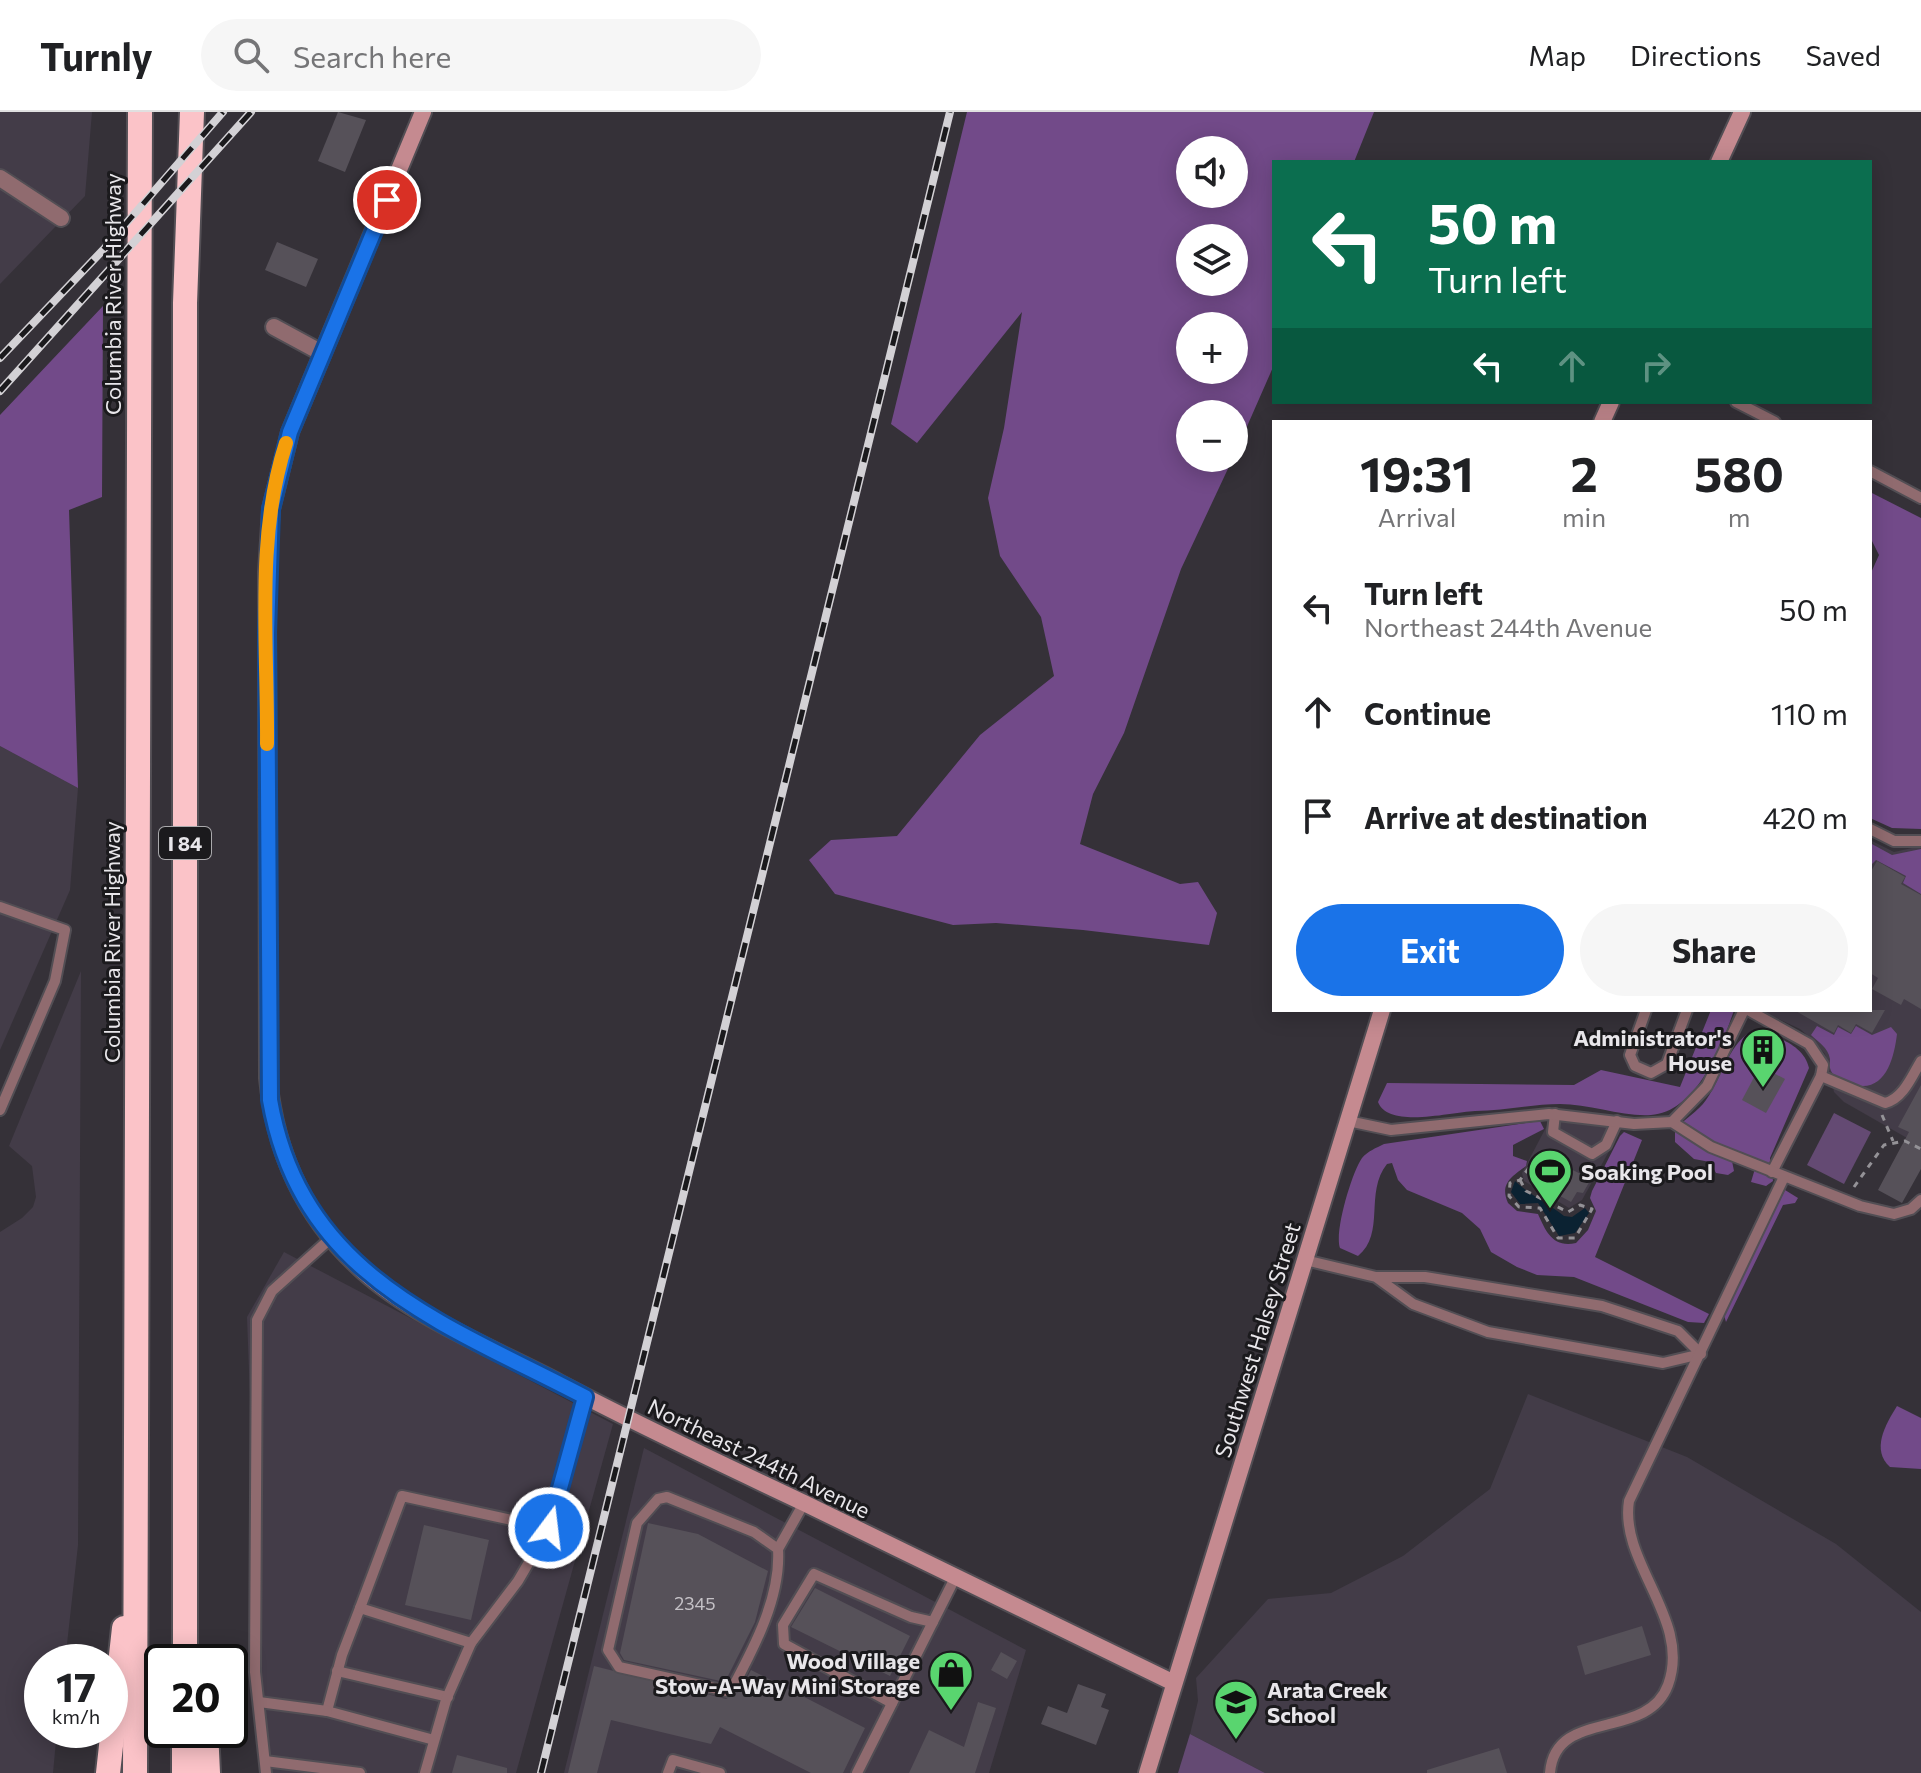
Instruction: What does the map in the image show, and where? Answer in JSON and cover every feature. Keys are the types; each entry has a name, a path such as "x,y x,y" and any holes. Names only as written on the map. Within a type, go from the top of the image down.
{"highway":[{"name":"Columbia River Highway","path":"135,1773 140,112"},
{"name":"I 84","path":"185,1644 185,333 192,112"},
{"path":"108,1773 116,1679 135,1555"},
{"path":"185,1574 197,1644"},
{"path":"184,1748 184,1773"},
{"path":"207,1748 208,1773"}],"street":[{"name":"Northeast 244th Avenue","path":"423,112 282,455 268,535 267,1052 270,1100 282,1150 304,1199 336,1243 362,1270 405,1301 585,1397 1174,1683"},
{"path":"1720,160 1742,112"},
{"path":"0,178 61,218"},
{"path":"274,327 322,353"},
{"name":"Southwest Halsey Street","path":"1147,1773 1381,1012"}],"lane":[{"path":"1740,404 1771,420"},
{"path":"1872,472 1921,498"},
{"path":"1872,830 1894,841 1921,841"},
{"path":"0,907 65,930 55,981 3,1094 0,1110"},
{"path":"1645,1012 1630,1055 1635,1066 1651,1073 1667,1064 1686,1012"},
{"path":"1672,1122 1707,1086 1745,1012"},
{"path":"1750,1012 1809,1044 1823,1065 1821,1076 1772,1172"},
{"path":"1821,1076 1877,1102 1894,1101 1921,1061"},
{"path":"1555,1114 1553,1132 1592,1154 1606,1145 1617,1121"},
{"path":"1348,1121 1391,1130 1555,1114 1617,1121 1672,1122 1711,1147 1846,1201 1894,1214 1911,1209 1921,1200"},
{"path":"1550,1773 1556,1748 1567,1737 1642,1715 1653,1708 1668,1685 1671,1654 1664,1618 1627,1527 1627,1516 1634,1488 1784,1177"},
{"path":"336,1243 272,1291 257,1320 255,1672 266,1767 360,1773"},
{"path":"1305,1260 1376,1277 1425,1277 1602,1306 1678,1331 1701,1354"},
{"path":"1376,1277 1413,1304 1488,1332 1663,1363 1701,1354"},
{"path":"425,1773 448,1697 471,1643 518,1581 549,1528 585,1397"},
{"path":"327,1711 337,1671 402,1496 549,1528"},
{"path":"778,1549 754,1532 667,1497 658,1499 637,1523 608,1650 611,1658 619,1667 727,1691 733,1687 761,1628 779,1569 778,1549 804,1503"},
{"path":"892,1703 784,1644 783,1625 814,1574 911,1617 933,1622"},
{"path":"857,1773 955,1578"},
{"path":"360,1608 471,1643"},
{"path":"337,1671 448,1697"},
{"path":"259,1702 327,1711 434,1740"},
{"path":"668,1773 673,1760 720,1773"}],"path":[{"path":"1877,1102 1893,1141"},
{"path":"1846,1201 1875,1155 1893,1141 1905,1141 1921,1149"},
{"path":"1534,1161 1520,1180 1510,1183 1509,1196 1519,1207 1538,1206"},
{"path":"1520,1180 1526,1191 1568,1212 1580,1205 1593,1212 1575,1238 1564,1240 1552,1233 1538,1206"},
{"path":"1538,1206 1542,1198"}],"shaded area":[{"path":"0,112 92,112 85,196 0,284"},
{"path":"967,112 1374,112 1355,160 1272,160 1272,370 1248,424 1248,400 1176,400 1176,472 1226,472 1181,569 1124,733 1093,794 1080,844 1180,884 1198,882 1217,913 1209,945 996,923 953,925 835,894 809,860 831,840 897,836 980,735 1054,676 1041,617 1000,556 988,498 1004,428 1022,312 917,443 891,424"},
{"path":"103,306 102,497 69,510 78,788 0,746 0,415"},
{"path":"1872,493 1921,518 1921,829 1892,828 1872,819 1872,571 1879,555 1872,541"},
{"path":"0,746 78,788 70,890 0,1050"},
{"path":"1872,841 1894,852 1921,846 1921,1146 1844,1102 1834,1092 1825,1054 1800,1029 1763,1012 1872,1012"},
{"path":"1872,844 1892,855 1921,849 1921,894 1903,883 1906,876 1876,860 1872,864"},
{"path":"81,971 78,1545 67,1644 24,1644 24,1748 55,1748 53,1773 0,1773 0,1232 22,1218 33,1207 36,1197 32,1166 9,1146"},
{"path":"1710,1012 1733,1012 1705,1075 1681,1103 1667,1111 1641,1115 1560,1104 1407,1117 1384,1110 1378,1102 1387,1083 1574,1085 1601,1070 1680,1087"},
{"path":"1817,1026 1834,1035 1838,1027 1851,1034 1856,1026 1872,1035 1891,1027 1897,1034 1893,1054 1880,1080 1863,1086 1837,1078 1830,1070 1827,1051 1811,1035"},
{"path":"1756,1029 1796,1048 1809,1068 1770,1158 1773,1181 1766,1186 1751,1182 1757,1162 1742,1152 1730,1151 1734,1171 1728,1175 1716,1173 1710,1162 1694,1159 1675,1142 1675,1131 1706,1100 1733,1050"},
{"path":"1834,1113 1871,1132 1844,1184 1807,1165"},
{"path":"1551,1118 1623,1126 1582,1200 1569,1208 1524,1181 1522,1173"},
{"path":"1540,1121 1544,1129 1513,1145 1513,1156 1527,1161 1526,1166 1506,1185 1508,1203 1517,1211 1538,1214 1547,1232 1556,1241 1576,1243 1588,1230 1596,1211 1590,1198 1592,1191 1620,1136 1624,1132 1642,1140 1595,1257 1709,1314 1704,1323 1688,1322 1574,1277 1537,1275 1517,1267 1491,1252 1480,1229 1462,1213 1407,1190 1398,1180 1392,1163 1387,1164 1380,1175 1371,1236 1366,1247 1358,1256 1340,1248 1340,1229 1349,1188 1358,1165 1369,1152 1384,1144"},
{"path":"1785,1190 1798,1198 1795,1203 1783,1205 1726,1322 1723,1312"},
{"path":"284,1252 613,1424 516,1773 264,1773 247,1317"},
{"path":"1528,1394 1687,1457 1836,1544 1921,1612 1921,1773 1265,1773 1190,1734 1198,1701 1196,1678 1268,1599 1331,1593 1403,1556 1490,1489"},
{"path":"1897,1406 1921,1418 1921,1469 1890,1467 1881,1453 1882,1437"},
{"path":"644,1448 1026,1650 989,1773 564,1773"},
{"path":"1190,1734 1265,1773 1178,1773"}],"water":[{"name":"Soaking Pool","path":"1515,1181 1564,1216 1572,1217 1585,1208 1589,1213 1575,1233 1559,1236 1538,1203 1520,1204 1511,1192"}],"building":[{"path":"338,112 366,120 345,172 318,161"},
{"path":"277,242 318,259 306,287 265,270"},
{"path":"1877,861 1905,877 1901,884 1921,895 1921,1009 1904,999 1901,1005 1872,989 1878,978 1872,974 1872,870"},
{"path":"1885,1010 1872,1033 1856,1024 1851,1033 1838,1025 1834,1033 1797,1012"},
{"name":"Administrator's House","path":"1760,1066 1785,1079 1766,1113 1742,1100"},
{"path":"1921,1085 1921,1169 1902,1203 1878,1190 1909,1132 1898,1127"},
{"path":"1542,1155 1591,1179 1583,1193 1577,1192 1571,1202 1529,1179"},
{"path":"648,1523 698,1534 768,1571 755,1622 725,1682 624,1660 620,1653"},
{"path":"424,1525 489,1540 471,1620 405,1605"},
{"path":"815,1588 910,1636 890,1676 791,1627"},
{"path":"1642,1626 1651,1655 1585,1675 1577,1646"},
{"path":"1001,1652 1017,1661 1007,1679 991,1670"},
{"path":"594,1666 726,1699 740,1691 751,1670 865,1728 843,1773 811,1773 720,1727 711,1744 611,1720 597,1773 568,1773"},
{"path":"1078,1684 1106,1694 1101,1707 1109,1710 1096,1745 1041,1724 1048,1706 1067,1713"},
{"path":"978,1702 996,1708 975,1773 909,1773 929,1730 964,1747"},
{"path":"1499,1748 1507,1773 1427,1773 1427,1770"},
{"path":"457,1755 507,1768 507,1773 452,1773"}],"railway":[{"path":"0,358 103,250 223,112"},
{"path":"0,391 251,112"},
{"path":"541,1773 950,112"}],"slow traffic":[{"path":"267,744 268,535 275,484 286,443"}],"place":[{"name":"Administrator's House","path":"1763,1089"},
{"name":"Soaking Pool","path":"1550,1210"},
{"name":"Wood Village Stow-A-Way Mini Storage","path":"951,1712"},
{"name":"Arata Creek School","path":"1236,1741"}],"route":[{"path":"387,200 290,432 271,509 267,633 267,1052 270,1100 282,1150 304,1199 321,1226 362,1270 405,1301 585,1397 549,1528"}]}
